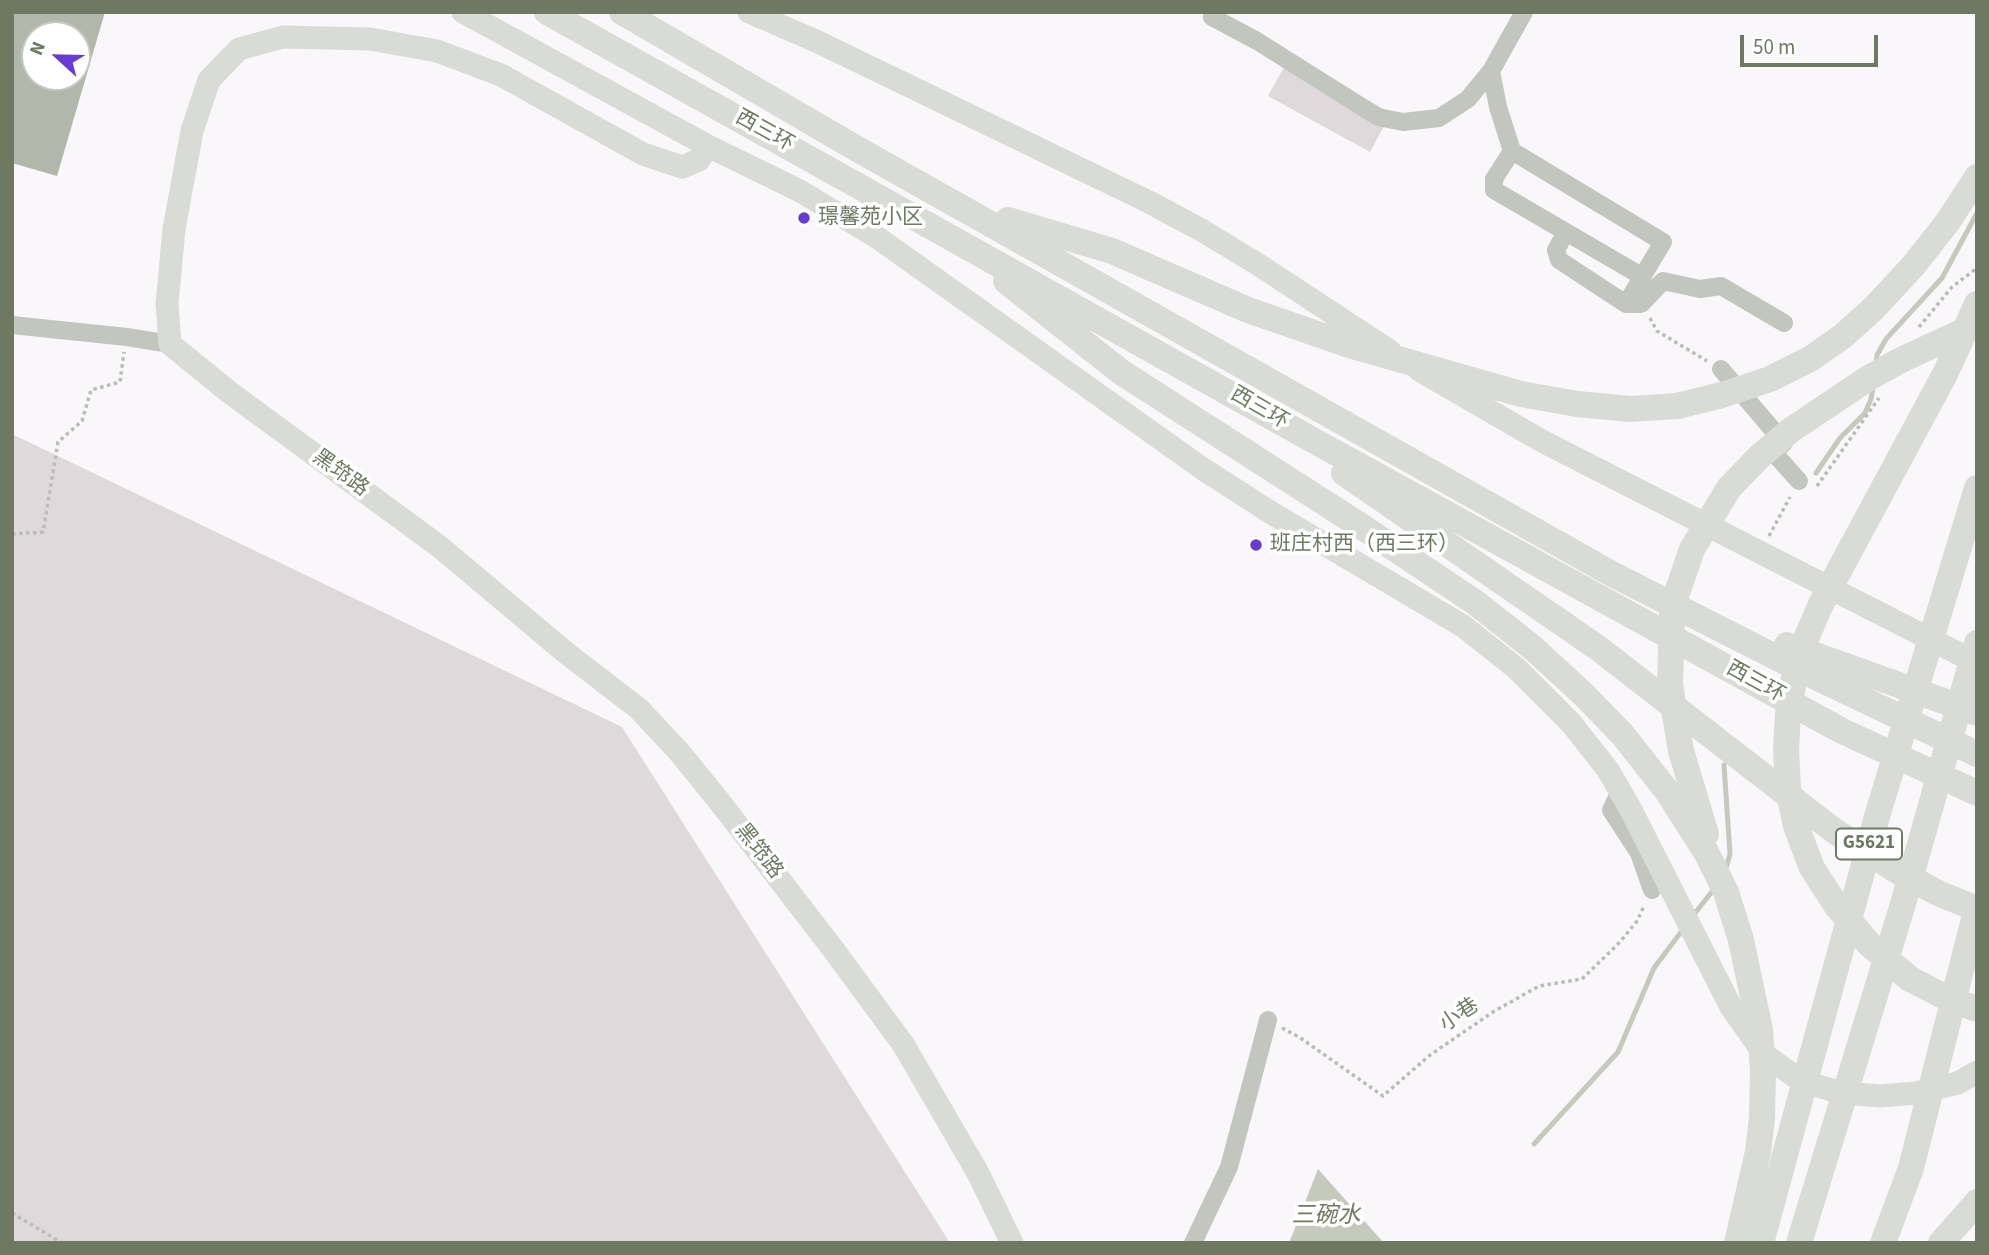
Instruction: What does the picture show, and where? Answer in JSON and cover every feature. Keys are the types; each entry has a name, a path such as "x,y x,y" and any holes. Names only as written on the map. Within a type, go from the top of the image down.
{"highway":[{"name":"西三环","path":"547,12 1842,731 1977,793"},
{"name":"西三环","path":"622,12 1513,519 1656,597 1857,698 1977,754"},
{"path":"959,206 1112,251 1248,310 1349,345 1521,394 1577,404 1630,409 1677,405 1722,395 1770,379 1810,359 1843,336 1874,309 1947,223 1977,177"},
{"path":"943,232 1121,372 1367,530 1488,613 1533,648 1622,734 1667,792 1706,852 1726,892"},
{"path":"1977,304 1945,374 1820,606 1794,678 1786,750 1788,788 1796,826 1812,867 1836,905 1869,944 1910,979 1951,1000 1977,1009"},
{"path":"1737,1243 1760,1203 1760,1030 1741,940 1684,764 1673,712 1670,685 1672,615 1677,593 1692,549 1729,488 1759,457 1822,407 1888,367 1977,325"},
{"path":"1237,397 1598,648 1833,830 1938,893 1977,908 1911,1168 1883,1243"},
{"name":"G5621","path":"1761,1243 1760,1203 1977,488"},
{"path":"1656,597 1977,713"},
{"name":"G5621","path":"1802,1230 1903,904 1977,643"},
{"path":"1941,1243 1977,1202"}],"main road":[{"path":"463,12 708,146 800,191 878,238 1203,468 1270,512 1463,626 1516,668 1571,723 1608,770 1731,1007 1764,1054 1801,1081 1842,1093 1880,1096 1916,1093 1958,1083 1977,1072"},
{"path":"749,12 816,41 1149,202 1259,265 1445,386 1542,441 1977,663"},
{"path":"170,344 167,304 174,229 192,131 209,80 239,48 283,37 370,39 437,51 501,75 643,154 682,167 699,160 708,146"},
{"name":"黑筇路","path":"170,344 229,392 440,547 565,653 639,709 656,727 719,801 903,1044 978,1173 1012,1243"}],"street":[{"path":"1213,12 1212,17 1256,41 1378,117 1403,122 1439,118 1468,99 1491,71 1524,12"},
{"path":"1491,71 1498,107 1513,150 1663,242 1643,277 1634,304"},
{"path":"1513,150 1494,179 1494,190 1643,277"},
{"path":"1566,232 1556,250 1559,260 1634,304"},
{"path":"1634,304 1663,281 1700,289 1721,286 1784,323"},
{"path":"12,325 170,344"},
{"path":"1721,369 1784,443 1773,452 1799,481"},
{"path":"1620,791 1611,810 1639,853 1651,890"},
{"path":"1193,1243 1229,1167 1268,1020"}],"path":[{"path":"1634,304 1657,331 1721,369"},
{"path":"12,534 43,532 58,442 82,421 91,390 120,382 127,337"},
{"path":"1769,536 1799,481"},
{"name":"小巷","path":"1268,1020 1299,1037 1383,1097 1430,1055 1493,1012 1539,986 1582,979 1620,942 1637,921 1651,890"},
{"path":"12,1213 62,1243"}],"shaded area":[{"path":"1289,58 1391,113 1370,152 1268,96"},
{"path":"12,434 622,727 950,1243 12,1243"}],"water":[{"name":"三碗水","path":"1318,1169 1384,1243 1289,1243"}],"building":[{"path":"13,12 105,12 91,60 91,21 21,21 21,91 82,91 57,176 12,163"}],"waterway":[{"path":"1876,363 1877,355 1886,339 1942,278 1977,213"},
{"path":"1816,473 1840,438 1865,413 1873,387"},
{"path":"1724,765 1730,854 1726,868"},
{"path":"1692,917 1714,889"},
{"path":"1534,1144 1618,1052 1654,968 1684,928"}],"place":[{"name":"璟馨苑小区","path":"804,218"},
{"name":"班庄村西（西三环）","path":"1256,545"}]}
